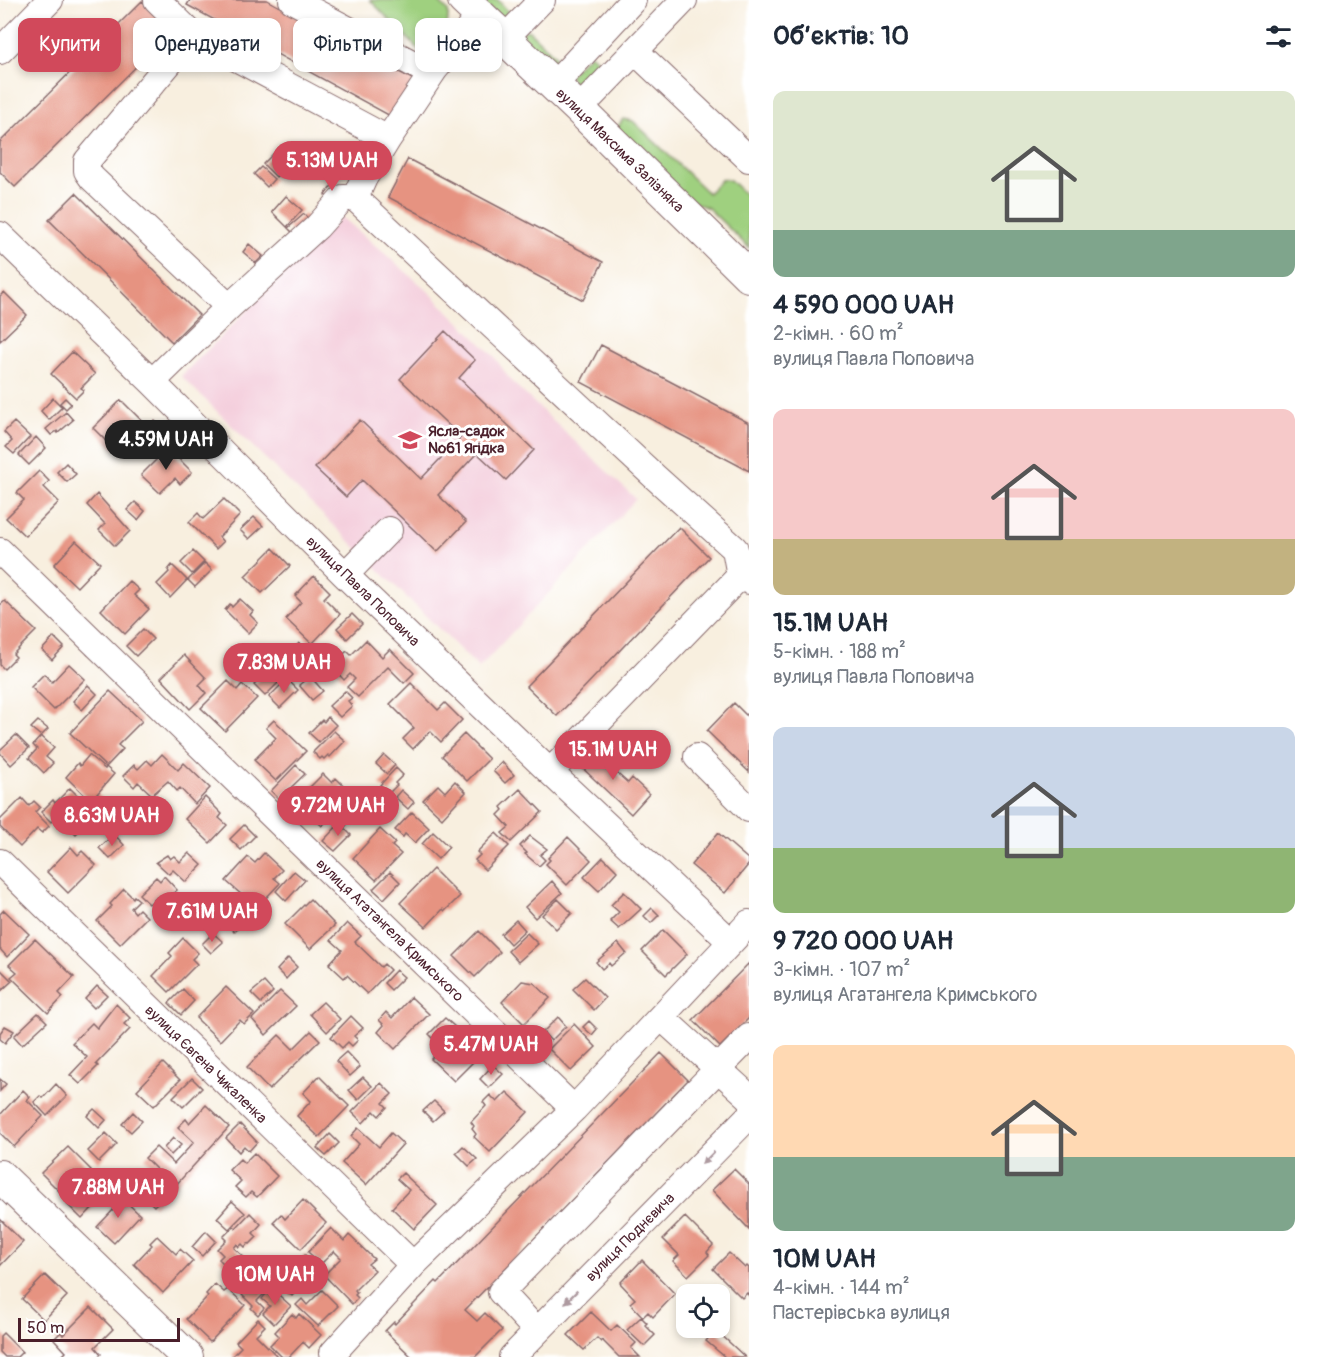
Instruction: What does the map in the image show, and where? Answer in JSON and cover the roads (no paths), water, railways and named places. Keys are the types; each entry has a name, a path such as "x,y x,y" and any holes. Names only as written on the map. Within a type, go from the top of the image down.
{"main road":[{"name":"вулиця Максима Залізняка","path":"472,8 749,276"},
{"path":"0,1176 186,1357"}],"street":[{"path":"0,51 50,0"},
{"path":"157,0 176,18"},
{"path":"292,0 415,65"},
{"path":"504,39 542,0"},
{"path":"554,85 633,0"},
{"path":"579,110 684,0"},
{"path":"636,52 749,159"},
{"path":"162,72 87,161 87,171 229,307"},
{"path":"262,72 388,139"},
{"path":"355,198 364,178 388,139 433,72"},
{"path":"152,382 229,307 317,227 343,198 355,198 646,470 735,549 745,579 550,772"},
{"name":"вулиця Павла Поповича","path":"0,235 152,382 345,575 731,942"},
{"path":"345,575 389,530"},
{"name":"вулиця Агатангела Кримського","path":"0,551 574,1109"},
{"path":"697,757 749,809"},
{"name":"вулиця Євгена Чикаленка","path":"0,862 412,1265"},
{"path":"336,1357 333,1353 412,1265 574,1109 749,923"},
{"path":"661,1017 749,1097"},
{"path":"537,1331 501,1292 749,1037"},
{"name":"вулиця Поднєвича","path":"512,1357 749,1116"}],"place":[{"name":"Ясла-садок №61 Ягідка","path":"410,440"}]}
